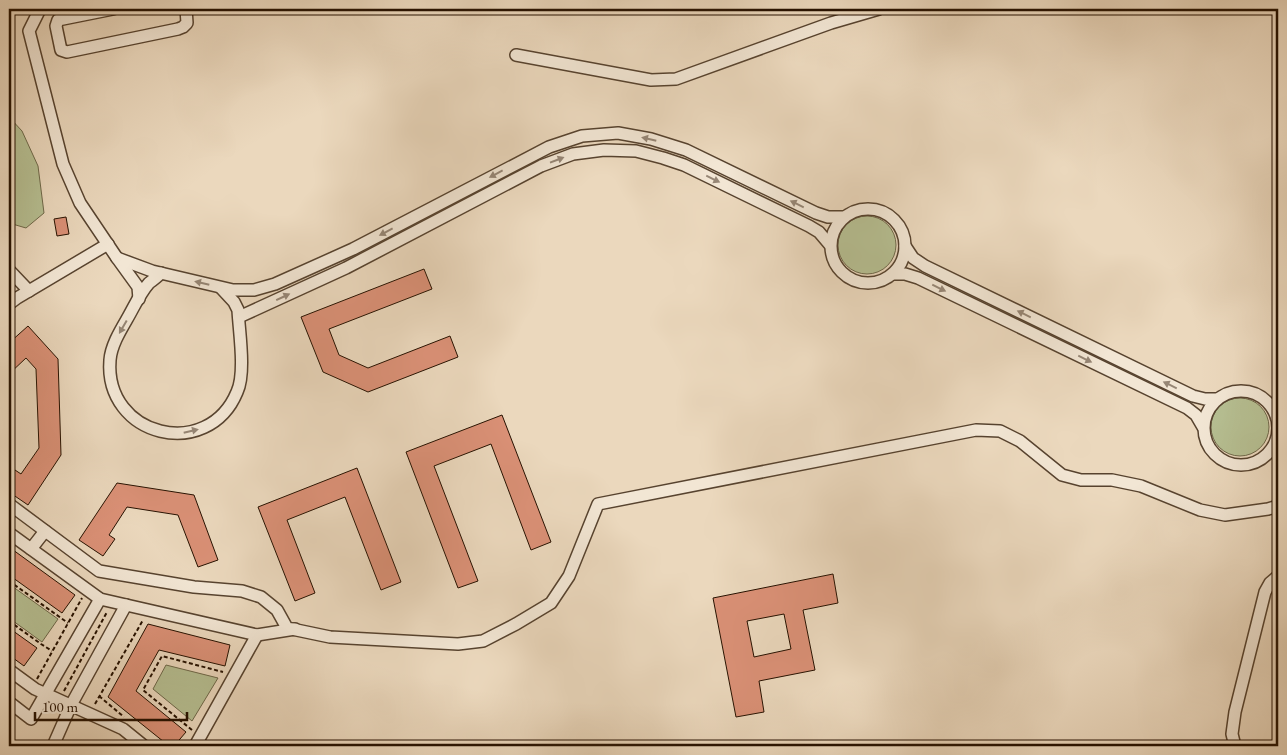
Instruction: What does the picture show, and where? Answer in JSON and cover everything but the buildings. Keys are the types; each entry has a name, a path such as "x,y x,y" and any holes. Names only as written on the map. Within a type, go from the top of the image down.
{"street":[{"path":"40,9 28,31 64,164 80,203 138,286 139,299"},
{"path":"113,9 58,20 56,26 61,50 67,52 178,29 187,23 186,9"},
{"path":"516,55 651,80 676,79 831,23 879,9"},
{"path":"117,258 161,274 221,288 254,290 275,284 353,249 549,147 582,136 618,133 651,138 686,150 816,213 828,217 843,217 864,208 872,208 887,213 902,231 906,246 913,258 925,266 1194,396 1216,399"},
{"path":"239,317 346,268 541,166 574,154 604,150 636,151 684,165 809,226 819,232 830,245"},
{"path":"843,217 831,238 831,253 837,267 856,281 864,283 879,282 893,274 902,261 906,246"},
{"path":"9,304 108,244"},
{"path":"9,270 28,291"},
{"path":"161,274 149,284 118,335 110,359 110,379 118,400 132,417 148,428 168,433 190,432 211,424 226,411 238,392 242,374 238,310 234,302 221,288"},
{"path":"893,274 906,274 918,278 1188,408 1196,415 1203,427 1206,442 1210,449 1222,460 1236,465 1252,463 1266,456 1276,442 1278,428 1277,413 1266,400 1253,392 1245,390 1229,392 1216,399 1206,412 1203,427"},
{"path":"9,504 99,571 194,587 242,591 261,597 277,610 287,628 330,637 458,644 483,641 551,603 569,576 598,504 976,430 1000,431 1020,441 1062,475 1081,480 1112,480 1141,486 1200,510 1225,515 1278,506"},
{"path":"31,550 45,531"},
{"path":"9,533 100,599 257,635 295,629"},
{"path":"1235,746 1232,734 1235,712 1265,592 1270,583 1278,576"},
{"path":"9,702 31,719 100,599"},
{"path":"53,746 73,702 126,605"},
{"path":"195,746 257,635"},
{"path":"9,670 35,689 48,690 123,729 144,746"}],"path":[{"path":"9,581 68,623"},
{"path":"48,690 36,681 83,597"},
{"path":"73,702 63,692 112,601"},
{"path":"94,705 142,619"},
{"path":"9,621 52,651"},
{"path":"192,730 143,690 162,656 226,673"}],"green space":[{"path":"9,117 22,131 38,166 44,213 26,228 9,223"},
{"path":"861,216 873,216 888,224 896,239 896,251 888,266 873,274 861,274 846,266 838,251 838,239 846,224"},
{"path":"1234,398 1246,398 1261,406 1269,421 1269,433 1261,448 1246,456 1234,456 1219,448 1211,433 1211,421 1219,406"},
{"path":"9,584 58,619 42,642 9,618"},
{"path":"166,665 218,678 192,721 153,689"}]}
